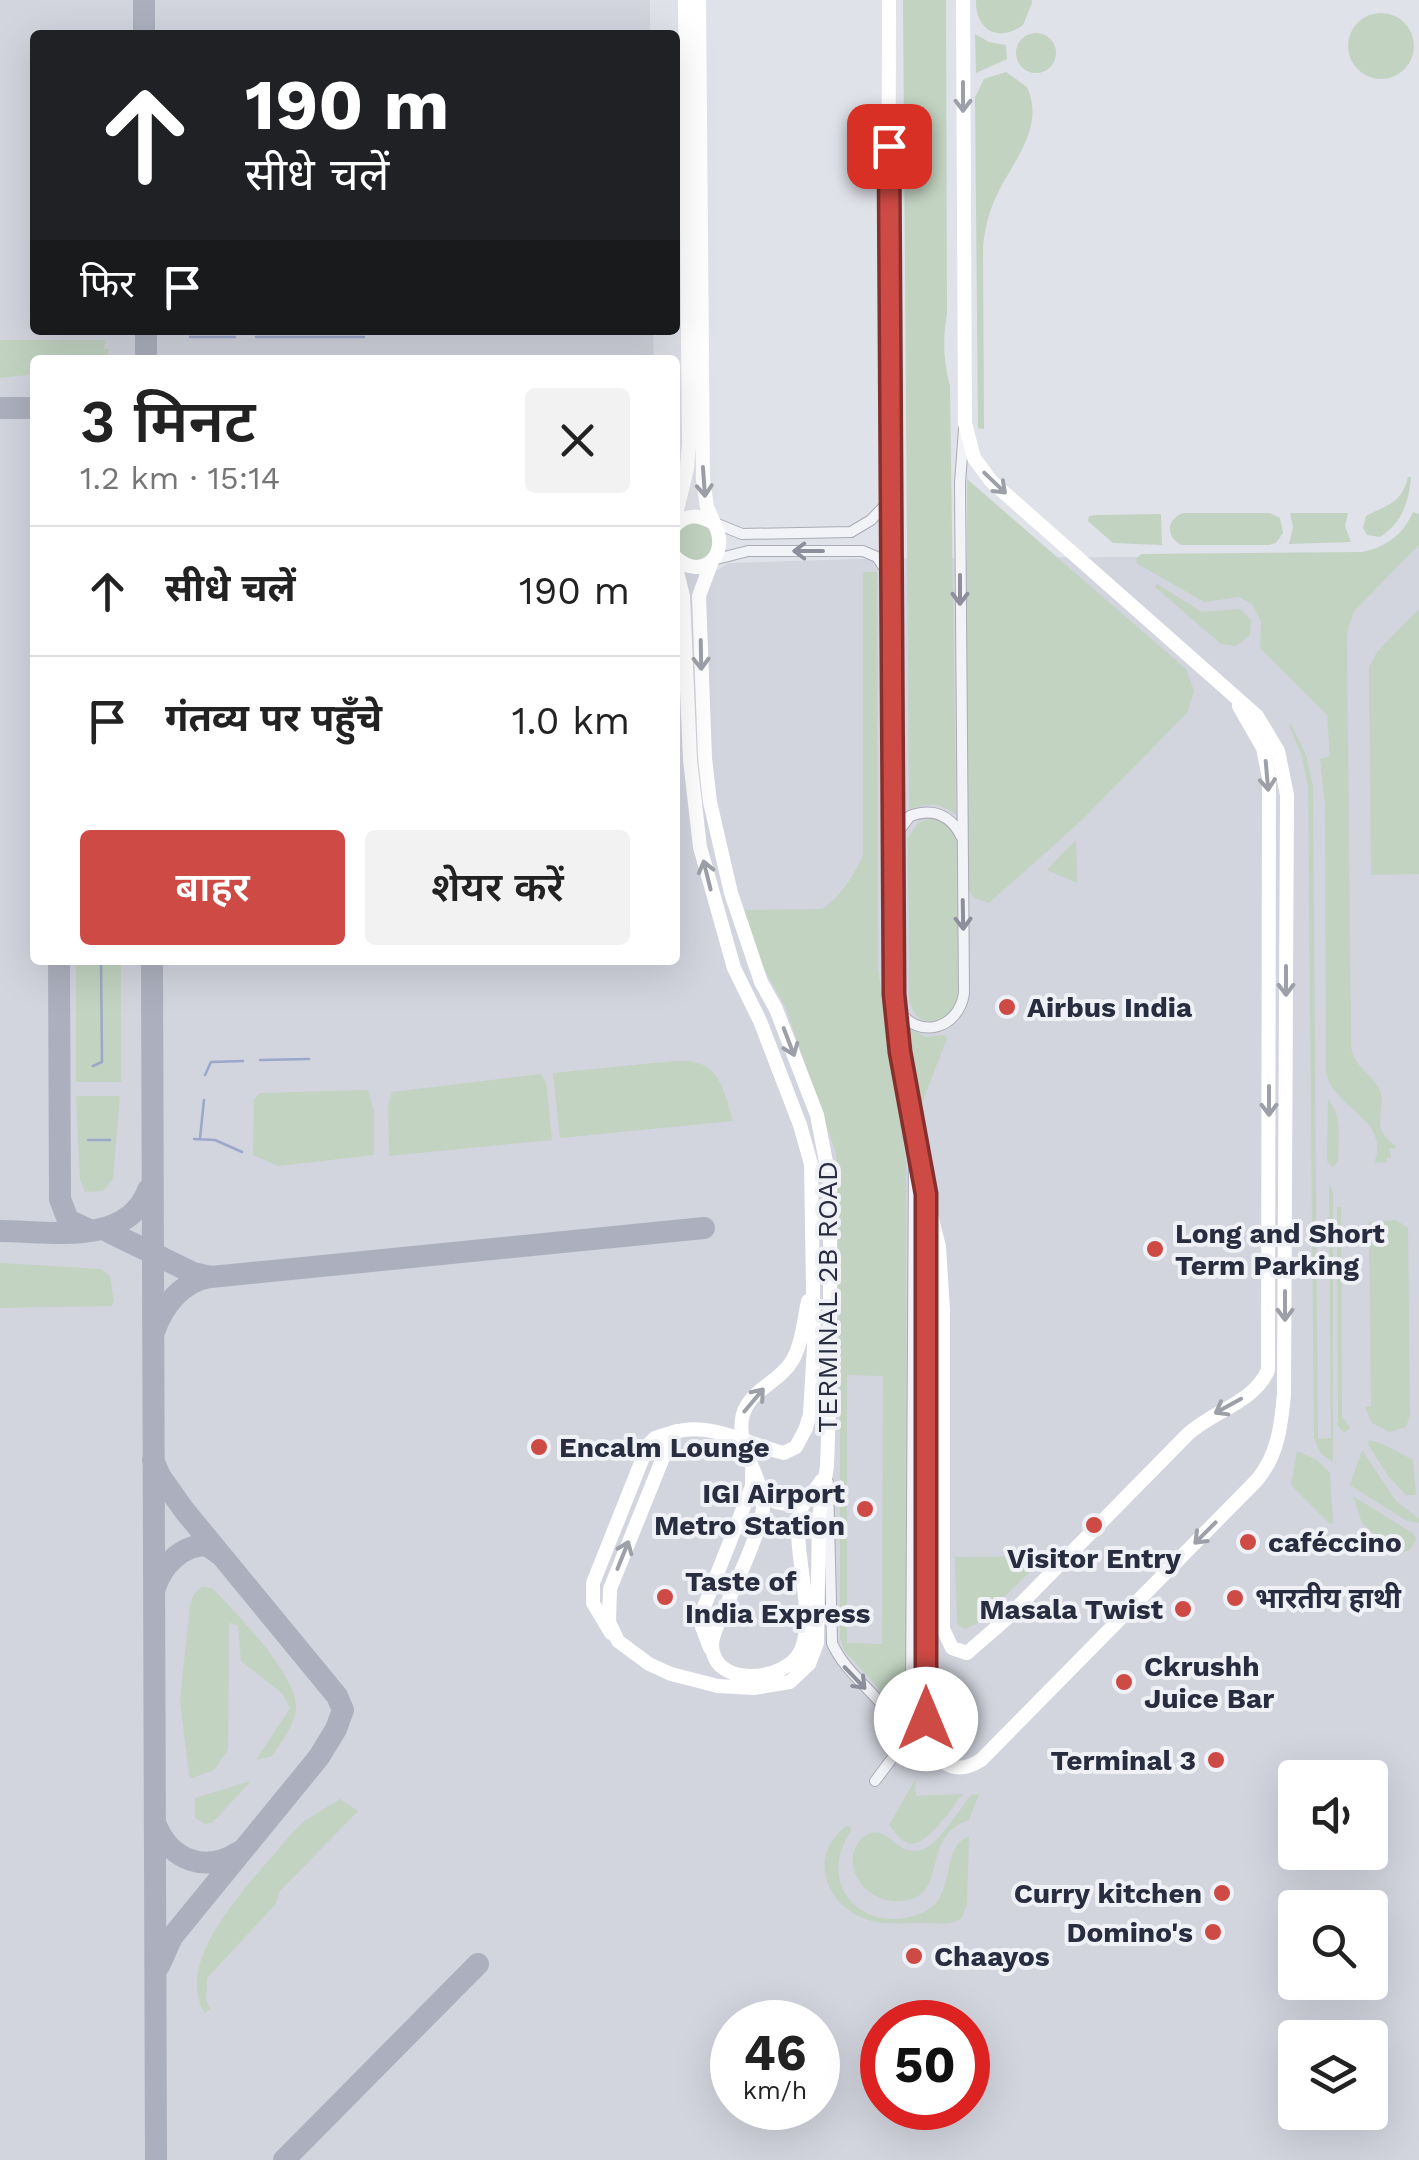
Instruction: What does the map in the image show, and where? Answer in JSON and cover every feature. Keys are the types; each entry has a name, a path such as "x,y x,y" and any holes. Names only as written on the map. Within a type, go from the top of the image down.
{"main road":[{"path":"680,499 689,457 686,0"},
{"name":"TERMINAL 2B ROAD","path":"680,582 694,802 707,875 734,968 760,1021 806,1144 814,1184 810,1414 796,1448 784,1453 734,1437 677,1431 670,1437 610,1589 608,1622 618,1641 636,1656 671,1674 718,1686 754,1688 780,1685 798,1676 812,1657 816,1642 819,1516 827,1466 830,1355 828,1158 817,1116 750,953 719,848 704,758 699,596 720,547 706,507 703,480 698,0"},
{"path":"889,0 894,994 915,1140 939,1246 944,1310 943,1629 952,1648 967,1653 1005,1620 1187,1435 1209,1417 1254,1392 1268,1370 1269,778 1256,734 1227,689"},
{"path":"926,1194 927,1736 938,1758 950,1767 964,1768 980,1760 1228,1510 1264,1473 1273,1456 1284,1394 1286,795 1282,760 1266,727 991,481 974,458 964,423 963,0"},
{"path":"680,520 691,516 714,522"},
{"path":"680,562 690,567 712,561"},
{"path":"734,968 748,964 750,953"},
{"path":"808,1498 786,1504 771,1500 762,1490 751,1467 742,1432 742,1413 754,1396 794,1359 815,1270"},
{"path":"751,1467 752,1486 702,1614 704,1634 717,1662 735,1674 769,1674 788,1666 802,1650 804,1601 799,1520 827,1466"},
{"path":"717,1662 713,1639 761,1518 762,1490"}],"street":[{"path":"894,994 902,1014 919,1027 941,1027 950,1022 963,1004 960,483 964,423"},
{"path":"714,522 742,534 851,532 871,520 891,499"},
{"path":"712,561 748,551 863,552 877,557 892,580"},
{"path":"893,847 900,824 910,816 933,812 954,824 962,846"},
{"path":"875,1781 895,1759 911,1694 915,1140"},
{"path":"827,1466 832,1519 832,1643 844,1666 897,1726 902,1742"},
{"path":"885,1710 900,1710 911,1694"}],"shaded area":[{"path":"0,0 650,0 650,30 30,30 30,335 653,335 654,355 30,355 30,965 680,965 680,573 712,573 729,563 859,559 1409,555 1419,545 1419,2160 0,2160"}],"green space":[{"path":"903,0 946,0 944,342 950,386 956,815 934,805 909,810"},
{"path":"976,0 1032,3 1023,25 1014,31 997,33 979,19"},
{"path":"1381,13 1404,23 1414,46 1404,69 1381,79 1358,69 1348,46 1358,23"},
{"path":"1036,33 1050,39 1056,53 1050,67 1036,73 1022,67 1016,53 1022,39"},
{"path":"975,34 1006,45 1007,59 976,73"},
{"path":"1006,72 1027,87 1032,117 1024,145 993,205 983,246 984,429 978,428 975,97 984,79"},
{"path":"0,340 105,340 104,349 109,349 108,355 30,355 30,375 0,378"},
{"path":"1408,477 1408,495 1399,518 1380,537 1367,535 1363,528 1366,516 1397,498"},
{"path":"967,479 1186,669 1194,691 1187,713 1082,820 989,903 974,898 967,888"},
{"path":"1413,512 1419,514 1419,545 1354,611 1347,632 1351,1046 1358,1064 1378,1087 1382,1131 1396,1146 1389,1148 1391,1158 1387,1162 1374,1163 1375,1136 1339,1096 1326,1073 1325,804 1320,759 1330,756 1327,715 1260,648 1261,622 1252,604 1239,597 1204,602 1138,564 1136,559 1141,554 1362,552 1393,539"},
{"path":"1183,513 1270,513 1280,518 1283,533 1276,543 1269,545 1181,545 1170,528 1173,519"},
{"path":"1290,513 1348,513 1345,526 1351,542 1289,544 1293,527"},
{"path":"1161,514 1162,545 1113,543 1088,521 1089,516 1096,515"},
{"path":"701,523 712,534 708,555 694,560 680,555 680,527"},
{"path":"863,572 877,572 878,969 906,1161 907,1689 903,1698 894,1702 844,1650 840,1638 836,1153 785,1006 763,967 744,910 822,909 846,885 863,855","holes":["847,1375 883,1376 882,1644 847,1643"]},
{"path":"1157,584 1202,612 1240,609 1251,620 1250,635 1236,646 1221,644 1155,587"},
{"path":"1419,609 1419,874 1371,875 1369,667 1377,652"},
{"path":"1291,724 1306,755 1313,787 1318,1439 1331,1438 1329,1183 1333,1193 1333,1462 1321,1454 1314,1439 1308,787"},
{"path":"932,818 949,827 958,845 958,995 957,1005 944,1022 925,1021 917,1016 909,999 908,838 918,823"},
{"path":"1076,840 1077,883 1047,870"},
{"path":"76,965 121,965 121,1082 76,1082"},
{"path":"905,1025 926,1037 947,1038 919,1111"},
{"path":"690,1061 710,1069 721,1085 733,1121 560,1138 553,1073"},
{"path":"541,1074 546,1082 552,1140 389,1156 388,1106 392,1092"},
{"path":"368,1090 374,1110 374,1155 278,1166 253,1155 254,1099 260,1093"},
{"path":"76,1096 120,1096 113,1179 103,1191 85,1192 80,1179"},
{"path":"1328,1099 1339,1128 1338,1161 1333,1167 1327,1161"},
{"path":"1337,1207 1341,1207 1342,1416 1350,1428 1344,1433 1338,1426"},
{"path":"1396,1220 1408,1228 1410,1415 1406,1427 1389,1432 1372,1423 1365,1407 1371,1406 1369,1222"},
{"path":"0,1263 101,1269 110,1276 114,1302 111,1306 0,1308"},
{"path":"1369,1440 1413,1460 1416,1495 1406,1495 1388,1476"},
{"path":"1362,1450 1396,1501 1419,1523 1407,1521 1350,1485"},
{"path":"1297,1451 1317,1460 1330,1473 1333,1523 1291,1485"},
{"path":"1353,1496 1414,1534 1416,1540 1409,1551 1393,1552 1362,1523"},
{"path":"1033,1556 1039,1563 976,1624 965,1629 957,1624 955,1557"},
{"path":"202,1587 212,1588 263,1644 287,1679 296,1708 290,1727 272,1756 256,1760 290,1708 283,1694 241,1661 238,1625 229,1623 228,1750 214,1770 192,1778 180,1700 190,1605"},
{"path":"915,1780 916,1796 963,1794 930,1834 908,1843 889,1825"},
{"path":"251,1781 212,1823 195,1818 195,1798"},
{"path":"979,1794 969,1820 944,1839 926,1889 917,1897 888,1900 865,1888 853,1867 853,1856 865,1836 880,1833 907,1850 926,1848 971,1795"},
{"path":"340,1799 358,1811 280,1891 275,1905 207,1978 206,2000 210,2009 205,2013 197,1991 199,1968 222,1919 290,1835"},
{"path":"846,1826 851,1831 841,1850 841,1885 861,1910 896,1919 917,1915 939,1899 954,1852 969,1836 967,1905 961,1919 942,1924 887,1923 852,1912 831,1891 825,1864 834,1838"}],"waterway":[{"path":"190,337 235,337"},
{"path":"256,337 364,337"},
{"path":"93,1066 102,1062 101,965"},
{"path":"260,1060 309,1059"},
{"path":"205,1075 211,1062 243,1061"},
{"path":"200,1138 204,1100"},
{"path":"194,1139 215,1140 242,1152"},
{"path":"88,1140 110,1140"}],"taxiway":[{"path":"144,0 144,30"},
{"path":"146,335 146,355"},
{"path":"0,408 30,408"},
{"path":"59,965 60,1199 68,1220 89,1230"},
{"path":"152,965 156,2160"},
{"path":"0,1231 63,1233 105,1228 138,1208 148,1190"},
{"path":"109,1232 193,1273 211,1277 704,1228"},
{"path":"154,1332 162,1313 182,1290 210,1277"},
{"path":"153,1460 184,1510 337,1696 343,1710 319,1757 172,1937 159,1966"},
{"path":"155,1588 168,1564 189,1548 207,1545 219,1554"},
{"path":"156,1825 170,1847 190,1860 214,1862 239,1852"},
{"path":"284,2160 478,1964"}],"place":[{"name":"Airbus India","path":"1007,1007"},
{"name":"Long and Short Term Parking","path":"1155,1249"},
{"name":"Encalm Lounge","path":"539,1447"},
{"name":"IGI Airport Metro Station","path":"865,1509"},
{"name":"Visitor Entry","path":"1094,1525"},
{"name":"caféccino","path":"1248,1542"},
{"name":"Taste of India Express","path":"665,1597"},
{"name":"भारतीय हाथी","path":"1235,1598"},
{"name":"Masala Twist","path":"1183,1609"},
{"name":"Ckrushh Juice Bar","path":"1124,1682"},
{"name":"Terminal 3","path":"1216,1760"},
{"name":"Curry kitchen","path":"1222,1893"},
{"name":"Domino's","path":"1213,1932"},
{"name":"Chaayos","path":"914,1956"}],"route":[{"path":"889,146 894,994 900,1052 926,1194 926,1719"}]}
